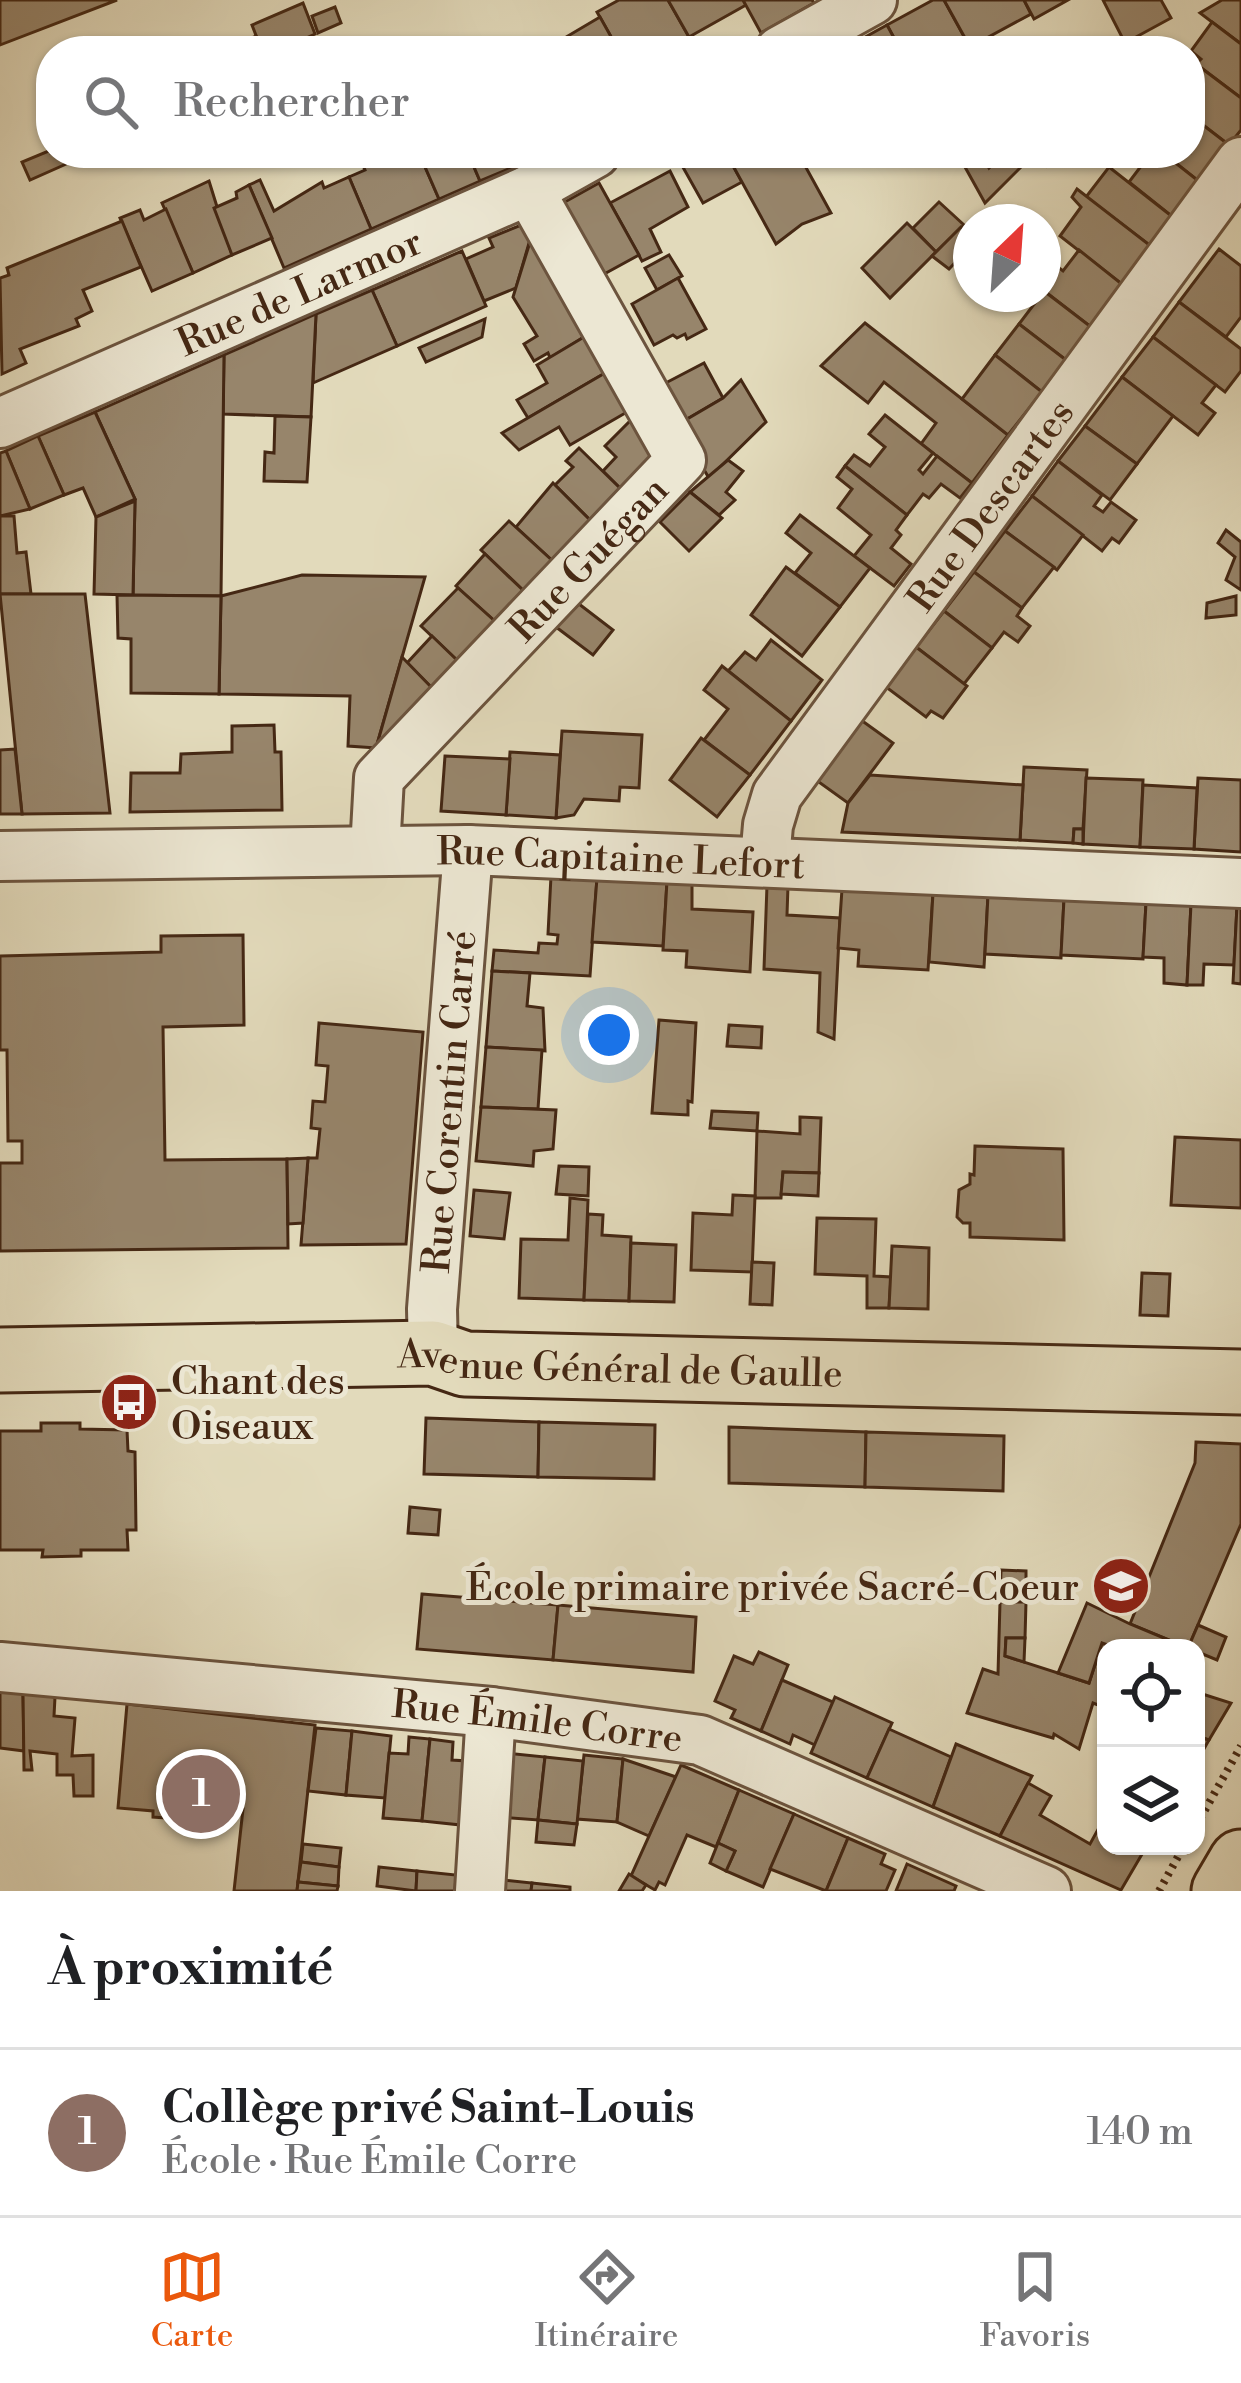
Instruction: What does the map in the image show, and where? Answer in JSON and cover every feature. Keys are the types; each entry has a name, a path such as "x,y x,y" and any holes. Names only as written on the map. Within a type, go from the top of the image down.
{"main road":[{"name":"Avenue Général de Gaulle","path":"0,1360 433,1353 465,1364 1241,1382"},
{"path":"1224,1891 1241,1862"}],"street":[{"path":"807,36 872,0"},
{"name":"Rue Descartes","path":"765,860 777,795 1241,162"},
{"name":"Rue de Larmor","path":"0,423 529,190 569,168"},
{"name":"Rue Guégan","path":"375,850 379,778 681,460 529,190"},
{"name":"Rue Capitaine Lefort","path":"0,856 468,850 1241,883"},
{"name":"Rue Corentin Carré","path":"433,1353 432,1310 468,850"},
{"name":"Rue Émile Corre","path":"0,1667 491,1712 700,1741 1046,1891"},
{"path":"480,1891 491,1712"}],"path":[{"path":"1205,1810 1241,1746"},
{"path":"1159,1891 1179,1855"}],"building":[{"path":"0,0 117,0 0,45"},
{"path":"619,0 668,0 688,36 611,36 597,12"},
{"path":"668,0 743,0 746,5 691,36"},
{"path":"743,0 812,0 814,3 761,33"},
{"path":"933,0 944,0 964,36 893,36 887,25"},
{"path":"944,0 1024,0 1031,14 990,36 964,36"},
{"path":"1024,0 1068,0 1034,19"},
{"path":"1103,0 1161,0 1171,18 1138,36 1121,36"},
{"path":"1222,0 1241,0 1241,44 1200,13"},
{"path":"303,3 315,34 256,36 252,25"},
{"path":"335,7 341,23 318,33 312,16"},
{"path":"600,17 611,36 568,36"},
{"path":"1212,22 1241,44 1241,98 1205,71 1202,36"},
{"path":"887,25 893,36 867,36"},
{"path":"1205,71 1241,98 1241,130 1229,145 1205,127"},
{"path":"1205,127 1229,145 1201,183 1182,168 1205,168"},
{"path":"36,156 36,168 57,168 30,180 22,162"},
{"path":"426,168 439,199 371,229 349,177 365,170"},
{"path":"426,168 474,168 480,181 439,199"},
{"path":"474,168 511,168 480,181"},
{"path":"683,168 734,168 742,182 703,203"},
{"path":"734,168 806,168 831,213 802,224 776,244"},
{"path":"966,168 1020,168 985,203"},
{"path":"1110,168 1174,218 1152,247 1086,197"},
{"path":"1140,168 1182,168 1201,183 1174,218 1129,182"},
{"path":"670,171 688,207 650,229 661,252 642,261 610,203"},
{"path":"349,177 371,229 284,268 249,185 260,180 274,211 322,182 324,188"},
{"path":"209,181 232,255 193,273 162,203"},
{"path":"599,183 639,255 595,279 554,208"},
{"path":"249,185 272,238 232,255 214,208 237,198 236,192"},
{"path":"1077,189 1152,247 1123,285 1061,237 1081,207 1072,197"},
{"path":"939,202 953,215 953,236 936,252 913,228"},
{"path":"166,209 193,273 152,291 120,218 140,210 144,220"},
{"path":"536,219 516,288 484,301 466,259 493,247 489,238"},
{"path":"122,221 141,267 83,290 92,311 76,319 79,326 20,349 26,363 2,374 0,278 9,275 7,268"},
{"path":"907,223 936,252 890,298 862,268"},
{"path":"953,235 949,269 932,256"},
{"path":"530,242 584,337 550,358 548,353 534,361 524,344 537,336 513,297"},
{"path":"1219,249 1241,266 1241,317 1226,337 1179,302"},
{"path":"1079,250 1123,285 1091,327 1061,304 1063,271"},
{"path":"462,251 486,306 397,346 372,290"},
{"path":"669,255 682,276 657,290 645,268"},
{"path":"678,278 706,329 687,339 685,334 673,335 654,345 632,304"},
{"path":"372,290 397,346 313,383 316,314"},
{"path":"1179,302 1241,349 1241,371 1225,392 1153,337"},
{"path":"1061,304 1091,327 1066,360 1019,324 1028,312 1061,312"},
{"path":"316,314 311,417 223,414 224,355"},
{"path":"485,319 482,337 426,362 419,348"},
{"path":"865,323 1008,435 972,483 921,444 936,423 884,382 868,403 821,366"},
{"path":"1019,324 1066,360 1042,392 995,355"},
{"path":"584,337 605,373 528,418 517,400 547,383 537,365"},
{"path":"1153,337 1216,385 1202,403 1215,413 1198,435 1122,377"},
{"path":"224,355 221,596 133,595 135,499 95,412"},
{"path":"995,355 1042,392 1008,435 962,399"},
{"path":"704,363 723,398 677,425 656,388"},
{"path":"605,373 627,412 570,445 559,427 519,450 502,433"},
{"path":"1122,377 1173,416 1137,464 1085,426"},
{"path":"741,380 766,422 709,478 677,425 723,398"},
{"path":"95,412 135,499 96,517 83,488 64,495 38,436"},
{"path":"885,415 933,453 919,470 923,474 937,456 972,483 960,498 941,484 929,498 923,494 907,515 845,466 854,455 870,466 885,447 869,434"},
{"path":"275,416 311,417 307,482 264,481 265,452 274,453"},
{"path":"631,420 656,464 626,494 603,471 616,457 605,446"},
{"path":"1085,426 1137,464 1110,500 1058,461"},
{"path":"38,436 64,495 30,509 6,451"},
{"path":"579,448 626,494 595,525 555,485 573,467 566,461"},
{"path":"6,451 30,509 0,516 0,453"},
{"path":"728,460 743,471 726,492 735,500 719,515 690,492"},
{"path":"1058,461 1102,495 1094,506 1103,512 1111,502 1136,520 1119,543 1112,538 1102,551 1032,496"},
{"path":"845,466 907,515 891,548 911,564 894,586 854,556 871,535 838,508 852,489 837,477"},
{"path":"553,483 595,525 556,564 516,527"},
{"path":"690,492 722,518 689,551 660,522"},
{"path":"1032,496 1083,535 1057,570 1005,531"},
{"path":"135,501 133,595 94,594 96,517"},
{"path":"800,515 870,568 840,607 795,573 811,553 786,533"},
{"path":"0,516 14,516 17,553 26,552 31,594 0,594"},
{"path":"509,521 556,564 527,594 481,550"},
{"path":"1226,530 1241,542 1241,590 1226,580 1235,557 1218,543"},
{"path":"1005,531 1054,567 1022,608 974,572"},
{"path":"485,554 527,594 498,624 456,586"},
{"path":"786,567 840,607 802,656 751,615"},
{"path":"974,572 1022,608 1017,616 1030,626 1018,642 1004,632 992,648 944,611"},
{"path":"302,575 425,577 376,748 348,746 350,696 219,694 221,596"},
{"path":"458,588 498,624 460,663 421,626"},
{"path":"0,594 85,594 110,813 22,814"},
{"path":"117,595 221,596 219,694 131,693 131,639 118,638"},
{"path":"1236,596 1236,615 1206,618 1207,603"},
{"path":"579,604 613,630 593,655 556,627"},
{"path":"944,611 992,648 964,684 916,647"},
{"path":"432,636 460,663 433,689 407,663"},
{"path":"771,640 822,680 791,721 728,671 745,652 756,660"},
{"path":"916,647 967,686 943,718 931,711 926,717 886,687"},
{"path":"402,657 433,689 376,748"},
{"path":"722,666 791,721 750,775 704,740 728,709 704,690"},
{"path":"861,720 893,743 848,803 816,780"},
{"path":"274,725 275,752 281,752 282,810 130,812 131,773 180,773 181,754 232,752 232,726"},
{"path":"562,731 642,735 639,788 620,787 619,801 584,799 574,815 556,818"},
{"path":"701,738 750,775 717,817 670,780"},
{"path":"15,749 22,814 0,814 0,750"},
{"path":"510,752 560,755 556,818 506,815"},
{"path":"445,756 510,759 506,815 441,811"},
{"path":"1024,767 1087,770 1083,829 1074,829 1073,843 1020,840"},
{"path":"870,775 1023,785 1020,840 842,832 848,803"},
{"path":"1086,778 1143,780 1140,847 1083,844"},
{"path":"1198,778 1241,780 1241,852 1194,849"},
{"path":"1143,785 1197,788 1194,849 1140,847"},
{"path":"1074,829 1083,829 1083,844 1073,843"},
{"path":"551,876 597,878 590,976 492,971 494,950 538,953 539,943 557,944 558,935 548,934"},
{"path":"597,878 667,881 663,946 592,942"},
{"path":"667,881 692,882 692,909 753,912 750,972 686,967 687,951 663,950"},
{"path":"767,885 788,886 787,915 840,918 834,1039 818,1032 820,973 764,969"},
{"path":"842,889 933,893 928,970 858,966 859,950 838,948"},
{"path":"933,893 988,895 984,967 929,962"},
{"path":"988,895 1064,899 1061,958 985,954"},
{"path":"1064,899 1146,903 1143,959 1061,955"},
{"path":"1146,903 1191,904 1187,985 1164,983 1164,958 1143,957"},
{"path":"1191,904 1237,906 1234,965 1204,964 1203,985 1187,985"},
{"path":"1237,906 1241,907 1241,984 1233,983"},
{"path":"243,935 244,1025 163,1027 165,1160 287,1159 288,1248 0,1251 0,1163 22,1163 22,1141 8,1141 7,1050 0,1050 0,956 161,952 161,936"},
{"path":"492,971 530,973 527,1006 543,1008 545,1051 486,1047"},
{"path":"659,1020 696,1023 688,1115 652,1113"},
{"path":"319,1023 423,1032 406,1244 301,1245 308,1158 317,1158 320,1129 311,1128 313,1101 325,1102 328,1066 316,1065"},
{"path":"729,1025 762,1027 761,1048 727,1046"},
{"path":"486,1047 542,1050 538,1109 481,1107"},
{"path":"481,1107 556,1110 553,1149 534,1151 533,1166 476,1161"},
{"path":"712,1111 758,1113 757,1131 710,1128"},
{"path":"800,1117 821,1118 819,1173 783,1172 781,1198 755,1198 757,1131 800,1134"},
{"path":"1175,1137 1241,1140 1241,1208 1171,1205"},
{"path":"975,1146 1063,1149 1064,1240 970,1237 970,1223 957,1217 959,1190 974,1175"},
{"path":"308,1158 303,1223 288,1224 287,1159"},
{"path":"559,1166 589,1167 588,1196 556,1194"},
{"path":"783,1172 819,1173 818,1196 781,1194"},
{"path":"474,1190 510,1193 504,1239 470,1236"},
{"path":"733,1195 755,1196 752,1272 691,1270 693,1213 732,1215"},
{"path":"570,1198 588,1200 584,1300 519,1298 521,1239 568,1240"},
{"path":"588,1214 603,1215 602,1235 631,1237 629,1301 584,1300"},
{"path":"817,1218 876,1219 874,1276 891,1277 889,1308 867,1308 867,1276 815,1274"},
{"path":"631,1243 676,1245 674,1302 629,1301"},
{"path":"892,1246 929,1248 928,1309 889,1308"},
{"path":"752,1262 774,1263 772,1305 750,1304"},
{"path":"1142,1273 1170,1274 1168,1316 1140,1315"},
{"path":"426,1418 539,1422 538,1477 424,1474"},
{"path":"539,1422 655,1425 654,1479 538,1477"},
{"path":"41,1423 127,1430 128,1451 135,1452 136,1530 127,1530 128,1550 81,1550 81,1556 42,1557 43,1550 0,1550 0,1431 41,1431"},
{"path":"729,1427 866,1432 865,1487 729,1483"},
{"path":"866,1432 1004,1436 1003,1491 865,1487"},
{"path":"1196,1442 1241,1444 1241,1524 1192,1639 1166,1639 1130,1624 1195,1463"},
{"path":"410,1507 440,1510 438,1535 408,1533"},
{"path":"1001,1570 1026,1571 1026,1602 1000,1602"},
{"path":"422,1594 558,1605 553,1660 417,1649"},
{"path":"1000,1602 1026,1602 1025,1638 1006,1638 1005,1656 1089,1683 1097,1658 1097,1705 1093,1703 1079,1749 1054,1734 1053,1738 967,1713 983,1669 998,1674"},
{"path":"1087,1603 1166,1639 1097,1639 1089,1683 1058,1673"},
{"path":"558,1605 696,1617 693,1672 553,1660"},
{"path":"1198,1625 1226,1637 1217,1660 1205,1655 1205,1639 1192,1639"},
{"path":"1006,1638 1025,1638 1024,1662 1005,1656"},
{"path":"759,1652 788,1665 761,1731 731,1718 735,1710 715,1701 734,1656 753,1664"},
{"path":"782,1680 833,1702 815,1745 793,1735 790,1744 761,1731"},
{"path":"0,1691 23,1693 24,1751 0,1748"},
{"path":"23,1693 55,1697 54,1716 75,1718 72,1756 93,1755 93,1796 74,1796 73,1775 57,1775 57,1754 30,1751 32,1770 24,1770"},
{"path":"1205,1695 1231,1703 1209,1740 1205,1739"},
{"path":"835,1697 892,1723 867,1778 811,1753"},
{"path":"127,1704 315,1725 297,1891 234,1891 243,1809 167,1802 165,1818 153,1817 153,1811 118,1808"},
{"path":"316,1728 352,1731 346,1795 308,1791"},
{"path":"889,1729 951,1757 933,1807 867,1778"},
{"path":"352,1731 391,1736 385,1798 346,1795"},
{"path":"409,1737 430,1739 422,1821 383,1818 389,1753 408,1754"},
{"path":"430,1739 453,1742 452,1760 467,1761 461,1825 422,1821"},
{"path":"956,1744 1032,1776 1000,1836 933,1807"},
{"path":"505,1753 545,1757 538,1820 499,1817"},
{"path":"584,1755 623,1759 617,1822 577,1819"},
{"path":"545,1757 583,1761 577,1824 538,1820"},
{"path":"623,1759 676,1777 649,1836 617,1822"},
{"path":"681,1765 739,1790 716,1847 687,1835 665,1885 659,1882 655,1890 631,1876"},
{"path":"1028,1783 1051,1796 1040,1815 1090,1844 1097,1831 1097,1855 1141,1855 1121,1890 1000,1836"},
{"path":"739,1790 794,1814 763,1887 726,1871 735,1851 718,1843"},
{"path":"794,1814 848,1838 826,1891 770,1869"},
{"path":"538,1820 577,1824 574,1845 536,1842"},
{"path":"848,1838 885,1854 881,1864 895,1870 886,1891 826,1891"},
{"path":"718,1843 735,1851 726,1871 710,1863"},
{"path":"303,1844 341,1848 339,1867 301,1862"},
{"path":"301,1862 339,1867 338,1886 298,1882"},
{"path":"907,1864 956,1886 954,1891 896,1891"},
{"path":"379,1867 417,1871 416,1891 377,1886"},
{"path":"417,1871 456,1875 455,1891 416,1891"},
{"path":"629,1874 646,1885 642,1891 619,1891"},
{"path":"493,1879 532,1883 531,1891 492,1891"},
{"path":"298,1882 338,1886 337,1891 297,1891"},
{"path":"532,1883 570,1887 570,1891 531,1891"}],"place":[{"name":"Chant des Oiseaux","path":"129,1402"},
{"name":"École primaire privée Sacré-Coeur","path":"1121,1586"},
{"name":"Collège privé Saint-Louis","path":"201,1794"}]}
